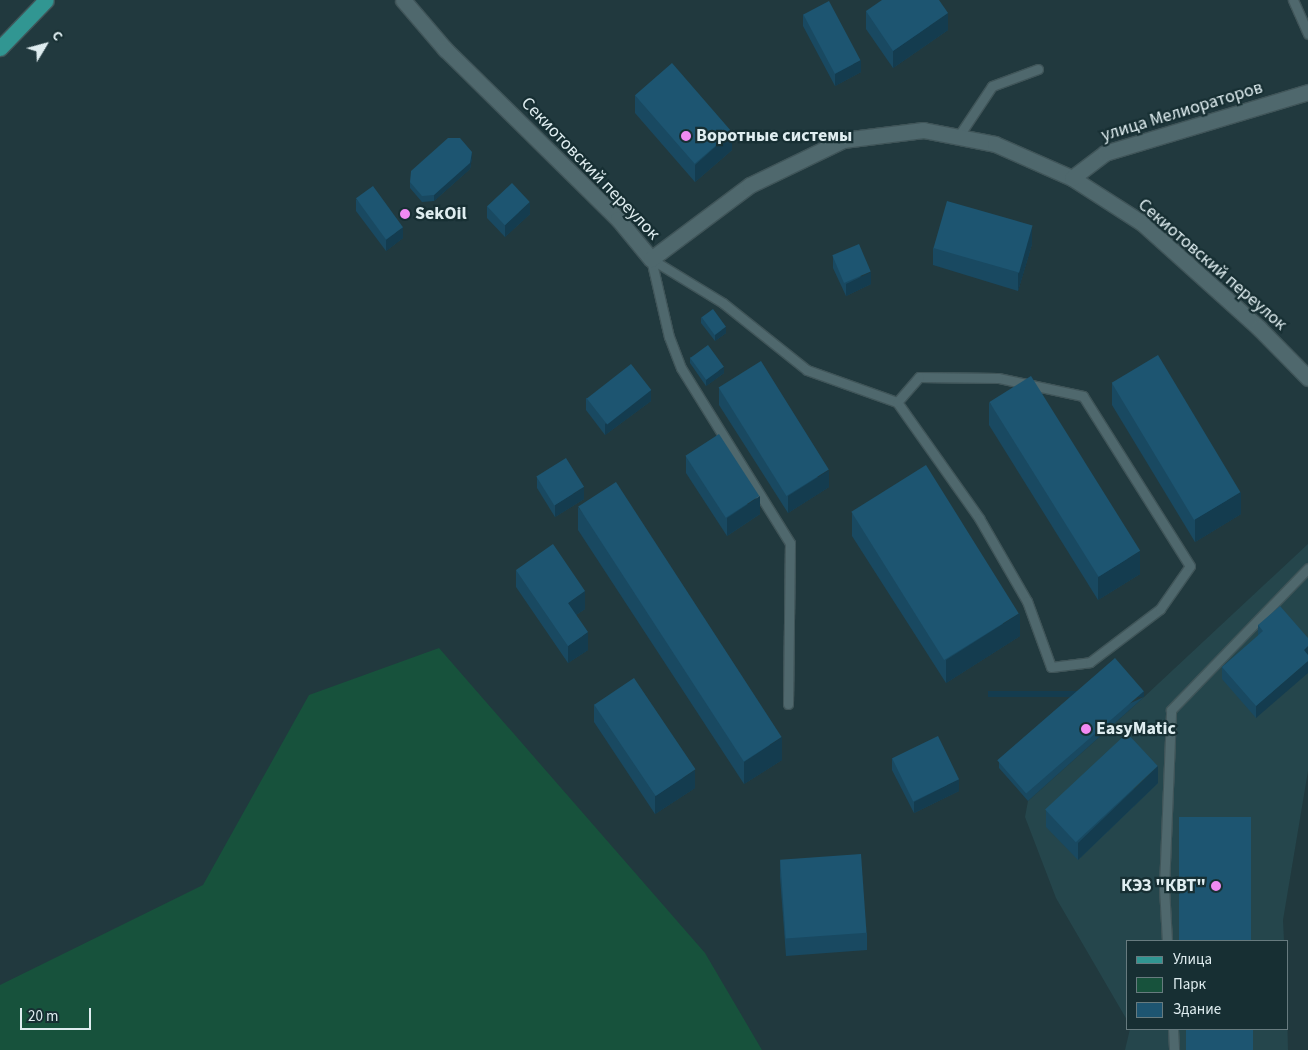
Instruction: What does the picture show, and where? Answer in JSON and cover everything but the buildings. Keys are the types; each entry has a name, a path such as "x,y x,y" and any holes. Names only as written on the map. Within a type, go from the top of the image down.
{"main road":[{"path":"0,36 45,1"},
{"path":"0,48 45,1"}],"street":[{"name":"Секиотовский переулок","path":"404,0 445,49 618,219 651,259 750,185 843,140 923,130 958,136 995,144 1072,178 1142,223 1259,328 1308,378"},
{"name":"улица Мелиораторов","path":"1072,178 1105,153 1308,92"}],"lane":[{"path":"1293,0 1308,34"},
{"path":"958,136 992,86 1038,69"},
{"path":"651,259 723,303 807,370 897,402 979,518 1027,601 1051,667 1090,662 1160,608 1190,566 1083,396 998,378 919,376 897,402"},
{"path":"651,259 669,337 680,368 790,543 788,704"},
{"path":"1167,940 1164,888 1171,710 1308,568"},
{"path":"1173,1030 1174,1050"}],"shaded area":[{"name":"КЭЗ \"КВТ\"","path":"1308,544 1308,771 1283,920 1284,940 1126,940 1126,1018 1056,898 1025,817 1028,801 1144,697"},
{"path":"1130,1030 1288,1030 1288,1050 1125,1050"}],"green space":[{"path":"439,648 705,953 762,1050 0,1050 0,985 203,885 309,695"}],"place":[{"name":"Воротные системы","path":"686,136"},
{"name":"SekOil","path":"405,214"},
{"name":"EasyMatic","path":"1086,729"},
{"name":"КЭЗ \"КВТ\"","path":"1216,886"}]}
